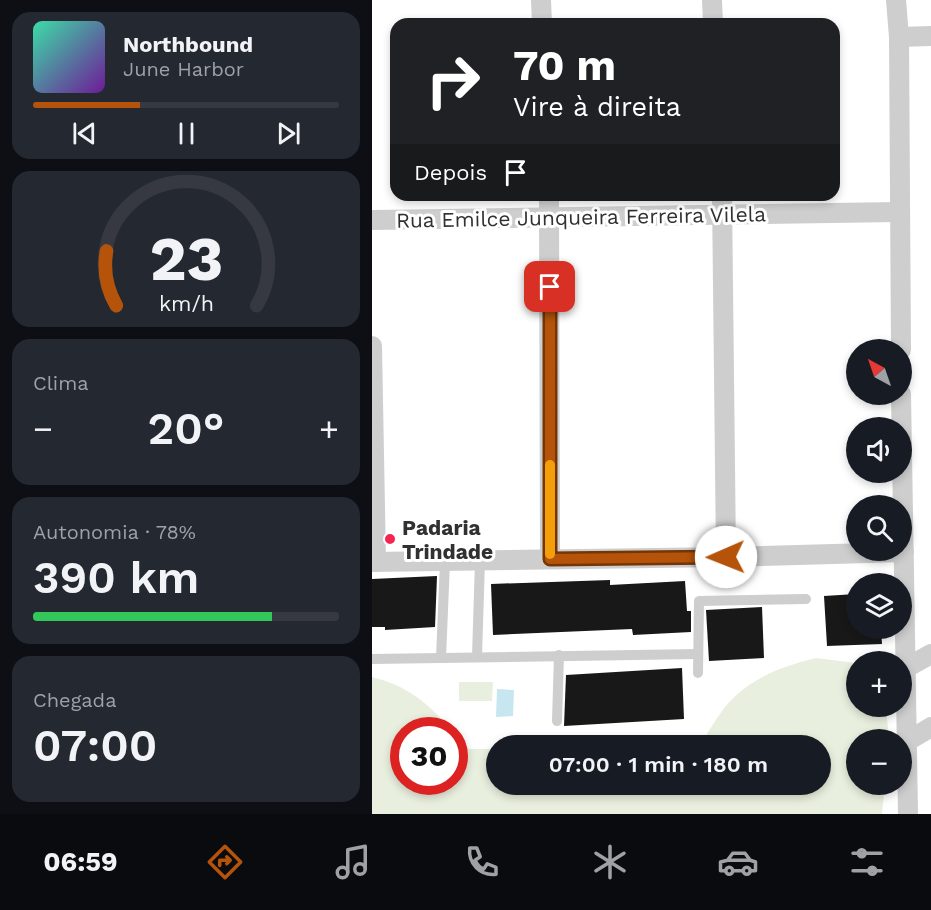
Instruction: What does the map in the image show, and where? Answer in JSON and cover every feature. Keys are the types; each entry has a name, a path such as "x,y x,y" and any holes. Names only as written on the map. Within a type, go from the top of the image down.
{"street":[{"path":"541,0 542,18"},
{"path":"712,0 713,18"},
{"path":"897,0 901,339"},
{"path":"899,37 931,36"},
{"path":"549,201 550,559"},
{"path":"722,201 726,557"},
{"name":"Rua Emilce Junqueira Ferreira Vilela","path":"372,220 899,212"},
{"path":"372,346 374,562 846,554"},
{"path":"901,405 902,495"},
{"path":"903,561 906,651"},
{"path":"912,665 931,654"},
{"path":"912,738 931,727"},
{"path":"907,795 908,814"}],"lane":[{"path":"477,656 480,561"},
{"path":"441,658 445,562"},
{"path":"698,673 699,601 806,599"},
{"path":"372,659 698,654"},
{"path":"557,721 559,655"}],"green space":[{"path":"816,658 846,662 846,717 887,717 888,729 846,729 846,795 884,795 882,814 372,814 372,677 406,690 439,717 390,717 390,795 468,795 468,749 486,749 486,795 831,795 831,735 706,735 734,697 755,681 791,665"},
{"path":"459,682 493,682 492,701 459,701"}],"water":[{"path":"497,689 514,690 513,716 496,717"}],"building":[{"path":"437,576 435,627 385,630 385,627 372,627 372,579"},
{"path":"610,580 610,585 685,581 687,611 691,611 691,632 633,635 632,629 493,635 491,584"},
{"path":"846,595 846,639 882,639 882,644 827,646 824,596"},
{"path":"762,607 764,658 709,661 706,610"},
{"path":"682,668 684,719 564,726 566,675"}],"slow traffic":[{"path":"550,465 550,554"}],"place":[{"name":"Padaria Trindade","path":"390,539"}],"route":[{"path":"550,287 550,559 726,557"}]}
